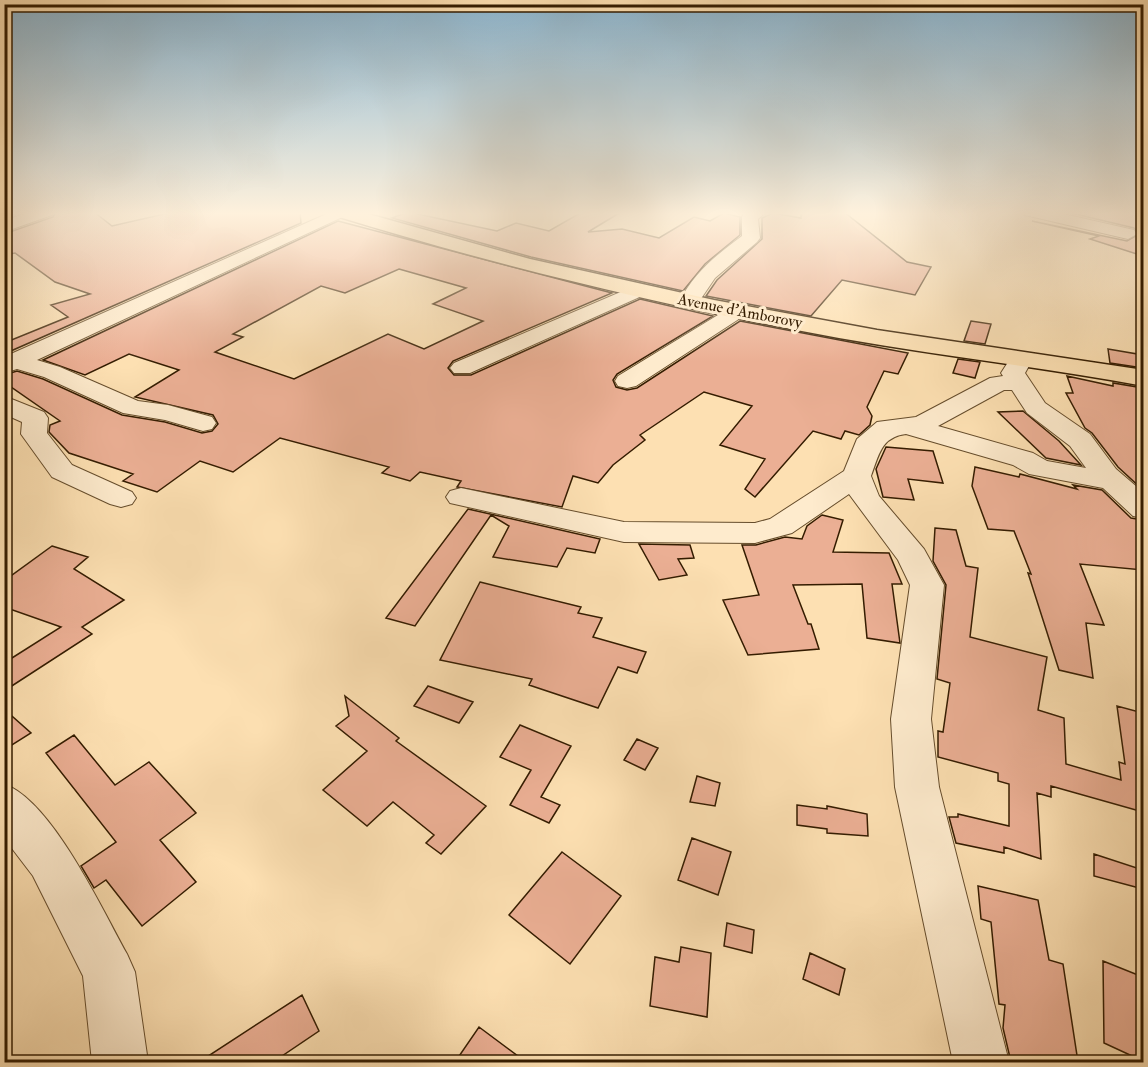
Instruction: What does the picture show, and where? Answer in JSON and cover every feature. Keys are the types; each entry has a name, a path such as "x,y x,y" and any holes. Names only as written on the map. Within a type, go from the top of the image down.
{"main road":[{"name":"Avenue d'Amborovy","path":"520,262 689,302 1020,369 1143,378"}],"street":[{"path":"10,363 235,262"},
{"path":"689,302 697,284 720,262"},
{"path":"462,368 638,291"},
{"path":"627,381 738,311"},
{"path":"10,363 52,372 132,408 168,413 203,423"},
{"path":"461,497 624,532 755,533 781,526 856,476 872,439 886,428 922,424 1020,369 1036,408 1080,440 1113,482 1143,509"},
{"path":"4,404 35,418 34,434 62,471 121,498"},
{"path":"908,426 1023,459 1039,468 1113,482"},
{"path":"856,476 865,498 912,556 927,585 911,719 917,787 981,1062"},
{"path":"4,803 50,861 108,972 120,1062"}],"building":[{"path":"27,262 213,262 4,354 4,343 68,317 51,305 90,294 55,282"},
{"path":"251,262 493,262 612,293 453,361 448,368 454,375 471,375 640,299 713,316 617,374 613,380 616,387 627,390 637,388 740,321 908,353 898,374 884,371 867,407 872,416 870,425 859,435 845,431 841,439 813,431 755,497 745,489 765,459 720,445 752,406 704,392 640,435 645,440 613,465 598,483 573,476 562,507 457,487 461,481 420,472 410,481 382,473 389,467 280,438 233,472 200,461 157,492 123,481 133,474 69,453 49,432 50,425 60,421 4,382 4,375 17,371 43,379 122,415 165,422 202,433 212,431 218,424 213,415 135,397 179,370 129,354 85,375 43,360","holes":["399,269 466,288 433,304 483,321 424,349 388,334 294,379 215,352 243,337 233,334 321,286 345,293"]},
{"path":"552,262 708,262 683,291"},
{"path":"737,262 907,262 931,267 915,295 842,280 811,316 706,296 717,280"},
{"path":"971,321 991,324 985,344 964,341"},
{"path":"1108,349 1143,355 1143,368 1110,363"},
{"path":"958,359 980,362 975,378 953,373"},
{"path":"1067,376 1113,386 1113,383 1143,388 1143,490 1118,467 1092,433 1085,428 1066,393 1073,393"},
{"path":"1023,411 1059,441 1081,465 1046,458 998,412"},
{"path":"886,447 933,451 943,483 908,479 914,500 883,497 876,469"},
{"path":"975,467 1019,477 1020,474 1077,489 1073,485 1102,490 1131,518 1143,520 1143,570 1080,564 1104,625 1086,623 1093,678 1059,670 1028,573 1031,574 1014,531 988,529 972,486"},
{"path":"468,509 600,539 595,553 567,548 557,567 493,557 509,526 491,515 415,626 386,618"},
{"path":"822,515 843,520 833,552 889,553 902,584 892,584 900,643 867,638 862,584 793,585 808,624 811,624 819,649 748,655 723,600 759,595 742,545 756,545 785,537 802,539 807,526"},
{"path":"935,528 956,530 966,566 978,568 970,637 1047,657 1038,710 1064,718 1066,764 1121,780 1119,762 1125,764 1117,706 1143,713 1143,812 1051,786 1051,797 1037,793 1041,859 1004,847 1004,853 956,843 949,817 958,817 958,814 1009,826 1009,784 998,781 998,773 938,757 938,731 943,732 950,683 937,679 946,585 933,561"},
{"path":"639,544 690,545 694,558 678,559 687,575 659,580"},
{"path":"52,546 88,557 74,569 124,600 82,627 92,634 4,691 4,663 61,627 4,607 4,581"},
{"path":"480,582 581,607 578,613 602,618 593,637 646,652 637,673 618,667 598,708 529,685 532,679 440,660"},
{"path":"428,686 473,702 459,723 414,706"},
{"path":"345,696 399,738 396,741 486,806 441,854 426,843 434,835 393,802 367,826 323,790 367,751 336,726 349,716"},
{"path":"4,709 31,733 4,750"},
{"path":"520,725 571,746 541,797 560,805 549,823 510,805 531,770 500,757"},
{"path":"74,735 115,785 149,762 196,813 160,840 196,882 142,926 106,880 94,888 81,866 116,842 46,753"},
{"path":"637,739 658,748 645,770 624,760"},
{"path":"697,776 720,783 715,806 690,802"},
{"path":"797,805 827,809 827,806 867,814 868,836 827,833 827,829 797,825"},
{"path":"692,838 731,852 718,895 678,880"},
{"path":"562,852 621,896 570,964 509,915"},
{"path":"1094,854 1143,870 1143,889 1094,876"},
{"path":"978,886 1038,900 1049,960 1063,964 1078,1062 1011,1062 1003,1028 1005,1005 999,1004 991,922 981,919"},
{"path":"727,923 754,930 752,953 724,946"},
{"path":"681,947 711,953 707,1017 650,1006 655,957 679,962"},
{"path":"810,953 845,969 839,995 803,979"},
{"path":"1103,961 1143,977 1143,1061 1104,1043"},
{"path":"302,995 319,1031 273,1062 199,1062"},
{"path":"479,1027 526,1062 455,1062"}]}
